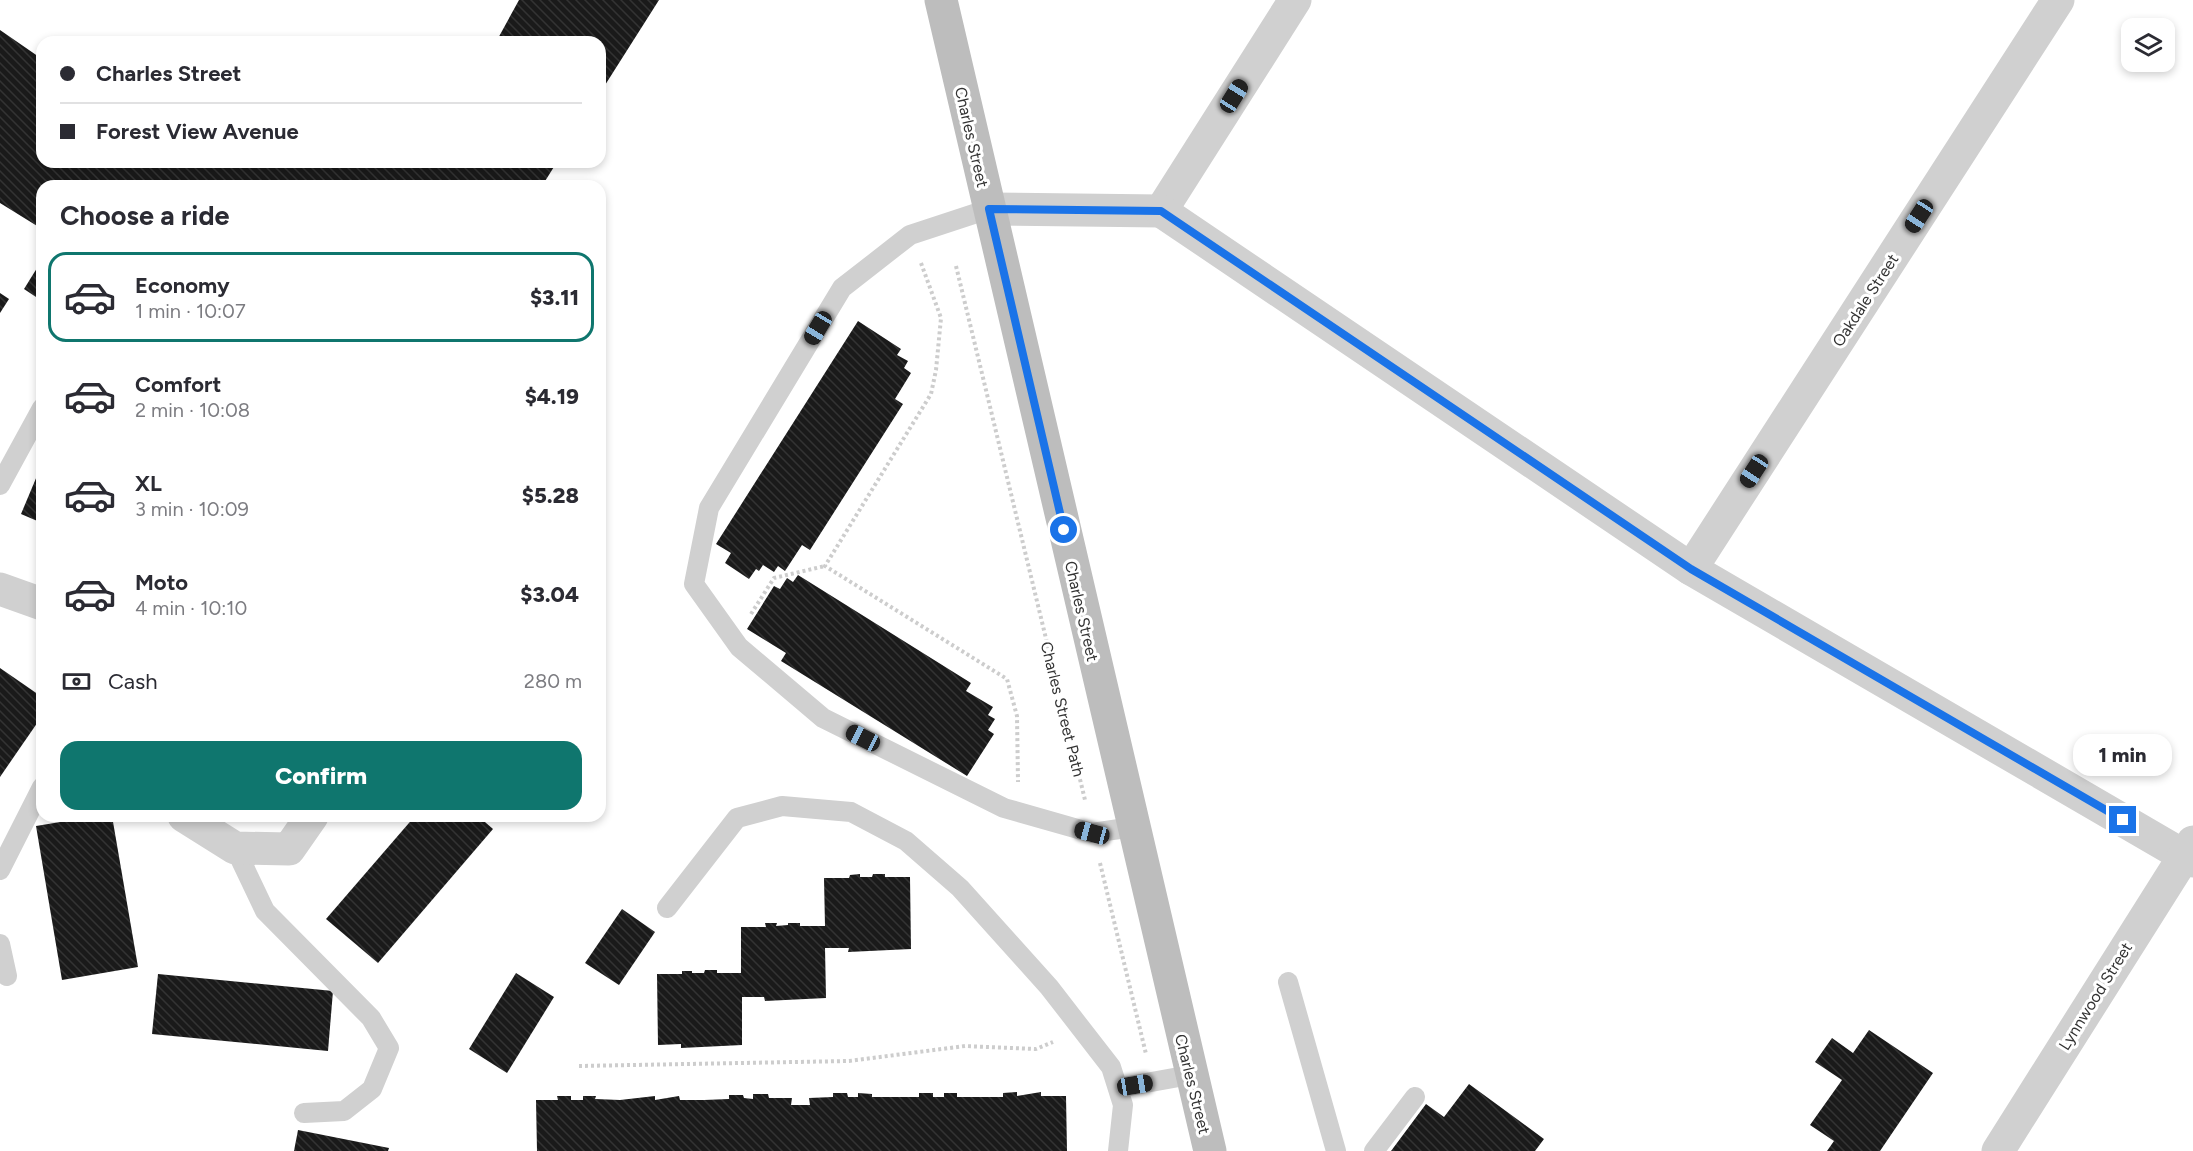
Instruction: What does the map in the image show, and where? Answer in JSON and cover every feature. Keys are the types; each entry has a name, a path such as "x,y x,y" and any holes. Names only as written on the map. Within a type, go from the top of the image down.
{"main road":[{"name":"Charles Street","path":"940,0 1190,1075 1210,1151"}],"street":[{"path":"1161,211 1295,0"},
{"name":"Oakdale Street","path":"1691,569 2058,0"},
{"path":"989,209 1161,211 1691,569 2190,853"},
{"path":"0,589 36,602"},
{"path":"194,822 235,848 289,849 308,822"},
{"name":"Lynnwood Street","path":"1998,1151 2190,853"}],"lane":[{"path":"989,209 910,235 842,288 709,508 694,584 734,641 823,718 1018,813 1092,833 1133,827"},
{"path":"0,485 36,419"},
{"path":"0,870 36,800"},
{"path":"667,908 737,818 782,806 851,813 906,841 960,888 1049,987 1111,1067 1123,1105 1118,1151"},
{"path":"235,848 265,911 371,1018 389,1048 372,1089 345,1111 304,1113"},
{"path":"0,944 7,976"},
{"path":"1288,982 1336,1151"},
{"path":"1118,1088 1190,1075"},
{"path":"1374,1151 1415,1097"}],"path":[{"path":"825,566 931,394 936,370 940,318 910,235"},
{"name":"Charles Street Path","path":"956,266 1153,1082"},
{"path":"734,641 774,578 825,566 1007,679 1017,716 1018,813"},
{"path":"579,1066 849,1061 965,1046 1036,1049 1080,1028"}],"building":[{"path":"519,0 659,0 606,84 606,36 499,36"},
{"path":"0,30 36,55 36,168 553,168 546,180 36,180 36,225 0,203"},
{"path":"36,270 36,297 24,289"},
{"path":"0,293 9,299 0,313"},
{"path":"858,321 901,349 897,355 908,361 904,368 911,373 895,399 903,404 810,550 802,545 785,571 778,566 774,572 763,565 759,571 756,569 749,579 725,563 731,553 716,544"},
{"path":"36,478 36,520 21,514"},
{"path":"798,575 971,683 966,691 993,707 988,715 995,719 988,730 994,734 967,776 781,661 786,653 747,629 774,586 780,589 787,578 793,582"},
{"path":"0,668 36,693 36,725 0,777"},
{"path":"60,822 113,822 138,967 62,980 36,826"},
{"path":"410,822 485,822 493,829 378,963 326,919"},
{"path":"860,874 860,877 885,874 885,877 910,877 911,949 848,952 849,948 825,948 826,998 765,1001 764,997 742,997 742,1045 681,1048 681,1044 658,1045 657,974 682,974 682,971 704,973 705,970 717,970 717,973 741,973 741,927 766,927 765,923 777,923 776,926 800,923 800,926 825,926 824,878 849,878 850,875"},
{"path":"622,909 655,932 619,985 585,963"},
{"path":"516,973 554,997 507,1073 469,1049"},
{"path":"158,974 333,991 328,1051 152,1034"},
{"path":"1869,1030 1933,1073 1880,1151 1827,1151 1834,1141 1810,1125 1842,1080 1815,1062 1832,1038 1853,1053"},
{"path":"1469,1084 1544,1139 1535,1151 1391,1151 1426,1104 1444,1117"},
{"path":"1017,1092 1017,1096 1041,1092 1041,1096 1066,1096 1067,1151 537,1151 536,1100 558,1100 557,1096 571,1096 571,1100 583,1100 583,1096 620,1100 655,1096 655,1100 679,1096 680,1100 704,1100 729,1099 729,1095 743,1095 744,1098 753,1099 753,1094 768,1094 769,1098 792,1098 791,1105 810,1105 809,1098 833,1097 833,1093 847,1093 848,1097 858,1097 858,1093 872,1094 872,1097 919,1097 919,1093 933,1093 933,1097 944,1097 944,1093 957,1093 957,1097 1003,1097 1003,1093"},
{"path":"298,1130 389,1148 388,1151 294,1151"}],"route":[{"path":"1064,530 989,209 1161,211 1691,569 2123,820"}]}
